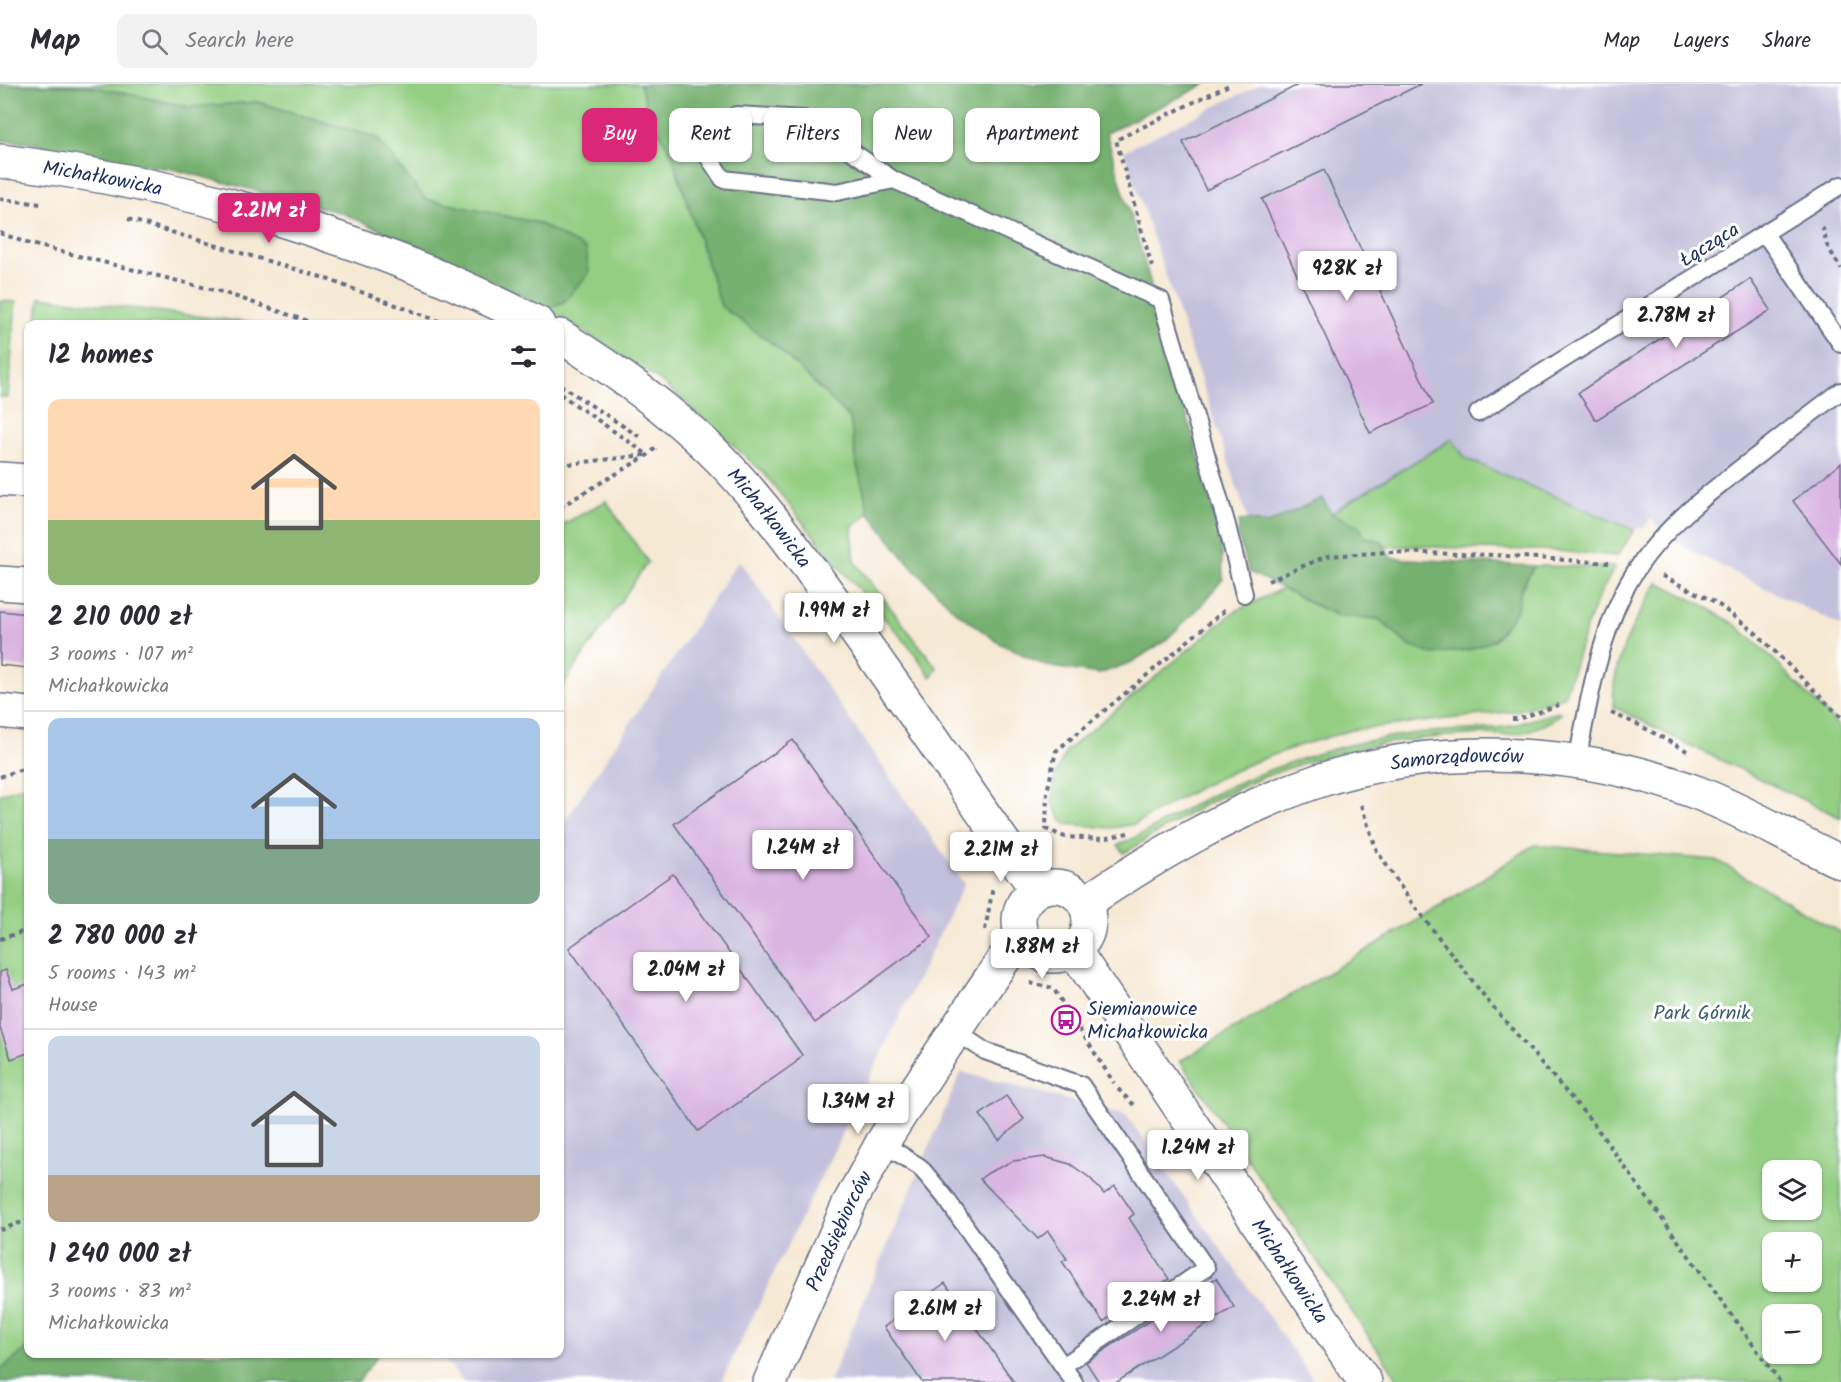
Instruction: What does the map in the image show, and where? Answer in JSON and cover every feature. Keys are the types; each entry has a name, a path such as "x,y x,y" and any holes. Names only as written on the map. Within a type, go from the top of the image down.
{"street":[{"name":"Michałkowicka","path":"0,160 103,176 155,187 269,217 420,268 531,320"},
{"name":"Michałkowicka","path":"564,339 653,399 736,476 801,557 860,637 1037,890"},
{"path":"0,479 24,481"},
{"path":"0,583 24,585"},
{"path":"0,711 24,714"},
{"name":"Samorządowców","path":"1085,903 1183,842 1252,807 1320,781 1367,768 1411,761 1475,756 1529,756 1605,766 1645,776 1697,793 1732,808 1841,862"},
{"path":"1050,886 1064,887 1076,893 1085,903 1089,917 1088,931 1081,944 1074,950 1055,956 1040,953 1025,941 1019,922 1021,909 1027,898 1037,890 1050,886"},
{"name":"Przedsiębiorców","path":"770,1382 850,1202 882,1143 1004,959 1025,941"},
{"name":"Michałkowicka","path":"1074,950 1365,1382"}],"lane":[{"path":"894,180 837,192 723,179 707,155 710,134 736,115 804,119 894,180 1161,300 1226,522 1244,594"},
{"name":"Łącząca","path":"1478,414 1841,186"},
{"path":"1765,234 1841,344"},
{"path":"1577,762 1592,686 1606,637 1624,591 1654,545 1710,491 1841,391"},
{"path":"955,1031 985,1051 1081,1085 1206,1268 1063,1366"},
{"path":"882,1143 920,1167 945,1197 1074,1382"}],"path":[{"path":"1161,300 1116,140 1231,84"},
{"path":"0,199 46,205"},
{"path":"128,219 321,277 436,320"},
{"path":"1829,222 1823,228 1827,245 1841,269"},
{"path":"0,234 27,243 222,292 304,320"},
{"path":"564,388 656,447"},
{"path":"564,397 648,455"},
{"path":"564,505 648,455 681,423"},
{"path":"564,465 648,455"},
{"path":"1103,839 1065,837 1046,829 1047,792 1056,751 1244,594 1270,580 1327,556 1388,552 1493,555 1640,566 1715,602 1749,627 1841,717"},
{"path":"0,777 24,768"},
{"path":"1358,798 1377,851 1409,899 1488,1001 1593,1123 1780,1382"},
{"path":"0,939 24,931"},
{"path":"1029,983 1053,988"},
{"path":"0,1230 24,1221"}],"shaded area":[{"path":"1261,84 1841,84 1841,626 1683,547 1650,518 1645,527 1631,531 1466,459 1452,439 1331,513 1321,498 1267,524 1248,520 1124,151"},
{"path":"739,560 964,884 721,1382 464,1382 442,1358 564,1358 564,822"},
{"path":"961,1072 1126,1115 1315,1382 829,1382"}],"green space":[{"path":"0,84 89,86 189,107 258,102 377,138 425,199 538,223 586,249 589,273 565,301 549,309 342,213 172,169 0,140"},
{"path":"14,84 640,84 647,108 582,108 582,162 657,162 657,128 669,150 669,162 674,162 721,306 778,348 850,418 857,465 869,513 852,527 855,562 937,668 931,677 910,647 836,564 763,472 663,383 549,309 565,301 538,223 424,199 377,138 258,102 189,107 89,86"},
{"path":"640,84 1206,84 1106,133 1151,284 1148,308 1156,314 1164,332 1221,538 1223,579 1204,603 1164,642 1132,662 1099,674 1046,666 999,643 956,612 908,563 869,513 857,465 850,418 778,348 721,306 674,162 752,162 752,108 669,108 669,150 657,128 657,108 647,108"},
{"path":"40,297 229,320 37,320"},
{"path":"0,301 16,302 8,398 0,397"},
{"path":"1452,439 1466,459 1634,530 1617,556 1543,550 1384,547 1382,542 1365,537 1359,526 1331,513"},
{"path":"1322,498 1331,513 1359,526 1365,537 1382,542 1391,558 1534,566 1521,589 1516,612 1494,640 1468,650 1432,654 1409,646 1379,619 1338,616 1249,572 1238,536 1239,521 1248,520 1267,524"},
{"path":"606,501 648,562 564,683 564,524"},
{"path":"1534,566 1615,567 1597,600 1587,625 1564,697 1516,711 1352,730 1301,745 1249,764 1202,786 1135,824 1112,828 1067,824 1060,818 1052,801 1056,773 1067,750 1234,612 1283,588 1338,616 1379,619 1409,646 1516,612 1521,589"},
{"path":"1658,582 1707,607 1737,626 1766,652 1841,729 1841,818 1614,707 1616,674 1620,658 1633,626"},
{"path":"1561,712 1544,724 1515,734 1472,734 1409,740 1356,749 1304,763 1230,792 1124,853 1118,845 1233,785 1318,754 1401,735 1505,727"},
{"path":"24,786 24,1351 0,1370 0,794"},
{"name":"Park Górnik","path":"1534,845 1716,860 1841,933 1841,1382 1400,1382 1180,1061 1442,905"},
{"path":"24,1351 24,1358 375,1358 358,1382 0,1382 0,1370"}],"building":[{"path":"1300,84 1421,84 1206,190 1183,142"},
{"path":"1324,170 1433,404 1370,433 1262,199"},
{"path":"1750,279 1771,310 1596,420 1578,393"},
{"path":"1841,463 1841,564 1793,501"},
{"path":"0,611 24,614 24,668 0,665"},
{"path":"793,740 932,937 815,1023 674,824"},
{"path":"673,874 802,1055 795,1063 698,1131 569,948"},
{"path":"6,970 13,989 24,985 24,1054 11,1059 0,1028 0,972"},
{"path":"1006,1096 1024,1119 999,1140 980,1115"},
{"path":"1045,1157 1070,1164 1090,1178 1104,1194 1115,1186 1134,1214 1129,1218 1169,1279 1103,1322 1062,1261 1067,1259 1048,1231 1038,1239 980,1179 1013,1161"},
{"path":"1216,1278 1234,1307 1117,1382 1099,1382 1086,1362"},
{"path":"945,1283 1014,1382 922,1382 884,1327"}],"place":[{"name":"Siemianowice Michałkowicka","path":"1066,1020"}]}
